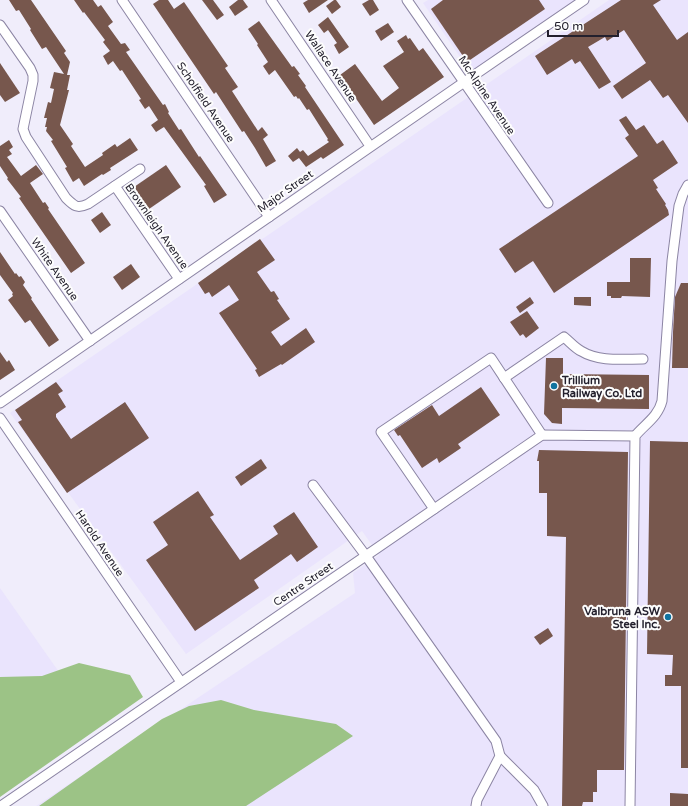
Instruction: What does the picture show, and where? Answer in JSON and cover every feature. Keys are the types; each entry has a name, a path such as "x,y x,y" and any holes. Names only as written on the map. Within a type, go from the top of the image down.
{"street":[{"name":"Scholfield Avenue","path":"122,0 269,216"},
{"name":"Wallace Avenue","path":"271,0 370,146"},
{"name":"McAlpine Avenue","path":"407,0 548,203"},
{"name":"Major Street","path":"0,403 370,146 584,0"},
{"path":"0,25 33,75 23,129 26,137 66,198 73,205 80,207 88,204 140,169"},
{"path":"630,806 635,436 658,412 662,401 672,261 679,206 688,185"},
{"name":"Brownleigh Avenue","path":"115,186 179,279"},
{"name":"White Avenue","path":"0,211 90,341"},
{"path":"504,378 564,337 581,351 590,356 599,358 643,359"},
{"path":"434,509 381,432 491,358 504,378 547,435 635,436"},
{"name":"Harold Avenue","path":"0,418 180,682"},
{"name":"Centre Street","path":"2,806 180,682 434,509 547,435"},
{"path":"313,485 366,556 496,741 500,756 534,790 543,806"},
{"path":"476,806 477,800 500,756"}],"shaded area":[{"path":"428,0 576,0 473,76 423,3"},
{"path":"609,0 688,0 688,806 36,806 355,593 353,573 379,555 362,531 186,654 10,413"},
{"path":"0,588 94,722 0,789"}],"green space":[{"path":"79,663 130,675 143,697 0,797 0,677 42,676"},
{"path":"221,700 254,710 336,724 353,736 246,806 39,806 162,719 189,706"}],"building":[{"path":"9,0 31,0 66,51 64,53 70,62 67,75 70,75 67,90 69,90 60,125 73,144 71,146 85,167 103,155 102,153 115,144 117,147 130,138 138,150 110,168 111,170 84,186 79,178 73,182 65,168 67,167 51,141 53,140 46,131 47,127 45,127 47,118 44,118 48,102 51,103 54,89 50,88 54,72 64,74 46,47 42,49 19,10 16,11"},
{"path":"74,0 93,0 98,7 101,5 113,22 108,26 121,44 125,43 130,50 126,52 163,105 165,104 169,112 168,113 179,130 181,129 199,157 200,156 227,195 214,203 204,186 206,185 164,127 156,132 151,125 158,120 149,106 145,109 139,100 141,99 122,70 120,71 113,61 108,65 103,56 110,51 103,42 105,40"},
{"path":"159,0 168,0 174,9 184,2 228,66 225,68 238,87 232,91 258,131 262,127 268,135 263,139 276,161 266,167 244,131 242,132 216,92 214,94 153,4"},
{"path":"202,0 213,0 224,15 217,20"},
{"path":"238,0 243,0 248,7 235,16 229,7"},
{"path":"308,0 328,0 309,13 303,3"},
{"path":"336,0 341,7 332,14 326,6"},
{"path":"369,0 373,0 379,10 370,16 362,4"},
{"path":"443,0 539,0 545,9 467,62 431,9"},
{"path":"621,0 661,0 653,5 677,40 688,32 688,123 668,95 663,98 650,80 622,99 613,86 646,63 624,30 607,41 605,37 588,47 611,82 599,89 580,61 575,64 572,59 547,75 535,56"},
{"path":"328,17 349,47 339,54 334,45 337,43 328,30 324,33 318,25"},
{"path":"259,21 292,67 294,66 300,74 298,75 306,86 305,87 344,145 323,159 321,157 306,167 299,158 293,162 288,156 297,148 300,152 303,150 308,156 329,142 309,109 307,110 299,98 298,99 296,96 294,97 275,70 269,75 263,66 268,62 248,29"},
{"path":"388,23 394,32 381,41 375,31"},
{"path":"406,35 408,39 410,38 419,51 423,48 444,77 374,125 340,75 355,64 382,101 399,88 383,66 404,52 397,41"},
{"path":"0,63 20,93 5,102 0,95"},
{"path":"626,116 636,130 644,125 657,144 663,140 678,163 653,180 658,188 656,189 666,204 665,205 669,215 554,293 533,261 515,273 499,249 638,156 625,138 629,135 619,120"},
{"path":"9,140 13,147 9,150 12,154 7,157 21,176 36,165 43,174 30,183 43,203 45,202 49,208 48,209 85,263 71,273 19,198 21,197 7,179 8,178 0,166 0,146"},
{"path":"166,165 181,187 149,209 134,187"},
{"path":"102,212 111,225 100,233 91,220"},
{"path":"260,239 275,260 257,272 271,292 274,291 279,299 277,300 290,319 271,332 281,346 306,328 315,342 282,365 281,364 259,377 255,370 257,369 219,313 239,300 229,285 212,297 209,292 205,294 198,283"},
{"path":"0,252 15,274 16,273 19,277 21,276 25,282 23,285 32,298 31,299 59,340 49,347 30,320 25,323 8,300 13,296 13,293 0,275"},
{"path":"630,258 651,258 650,297 622,296 621,298 611,298 611,296 607,296 607,282 630,282"},
{"path":"131,264 140,277 122,290 113,277"},
{"path":"681,283 688,283 688,368 672,368 675,297"},
{"path":"530,297 534,303 520,313 516,307"},
{"path":"574,297 591,297 591,306 574,305"},
{"path":"527,311 539,328 526,338 523,334 520,336 510,322"},
{"path":"0,352 7,362 9,360 15,370 0,380"},
{"path":"546,358 563,358 563,374 649,375 649,409 562,408 562,424 552,423 544,414"},
{"path":"56,382 63,391 58,394 66,407 56,414 56,417 71,439 125,402 149,438 67,493 18,422 22,420 15,410"},
{"path":"481,387 500,415 458,444 461,448 439,463 437,458 422,468 400,435 398,436 394,430 432,405 439,416"},
{"name":"Valbruna ASW Steel Inc.","path":"650,441 688,442 688,768 681,768 681,686 665,686 665,675 672,675 673,655 647,654"},
{"path":"539,450 628,452 624,770 597,770 597,792 593,792 593,802 583,802 582,806 562,806 566,537 547,536 547,493 539,493 539,461 537,461"},
{"path":"261,459 267,468 241,486 235,477"},
{"path":"198,491 214,515 210,517 240,560 278,534 273,526 294,512 318,547 297,562 291,554 254,580 259,588 195,631 146,560 168,545 153,522"},
{"path":"548,628 553,636 540,645 534,637"},
{"path":"670,793 688,794 688,806 670,806"}],"place":[{"name":"Trillium Railway Co. Ltd","path":"554,386"},
{"name":"Valbruna ASW Steel Inc.","path":"668,617"}]}
